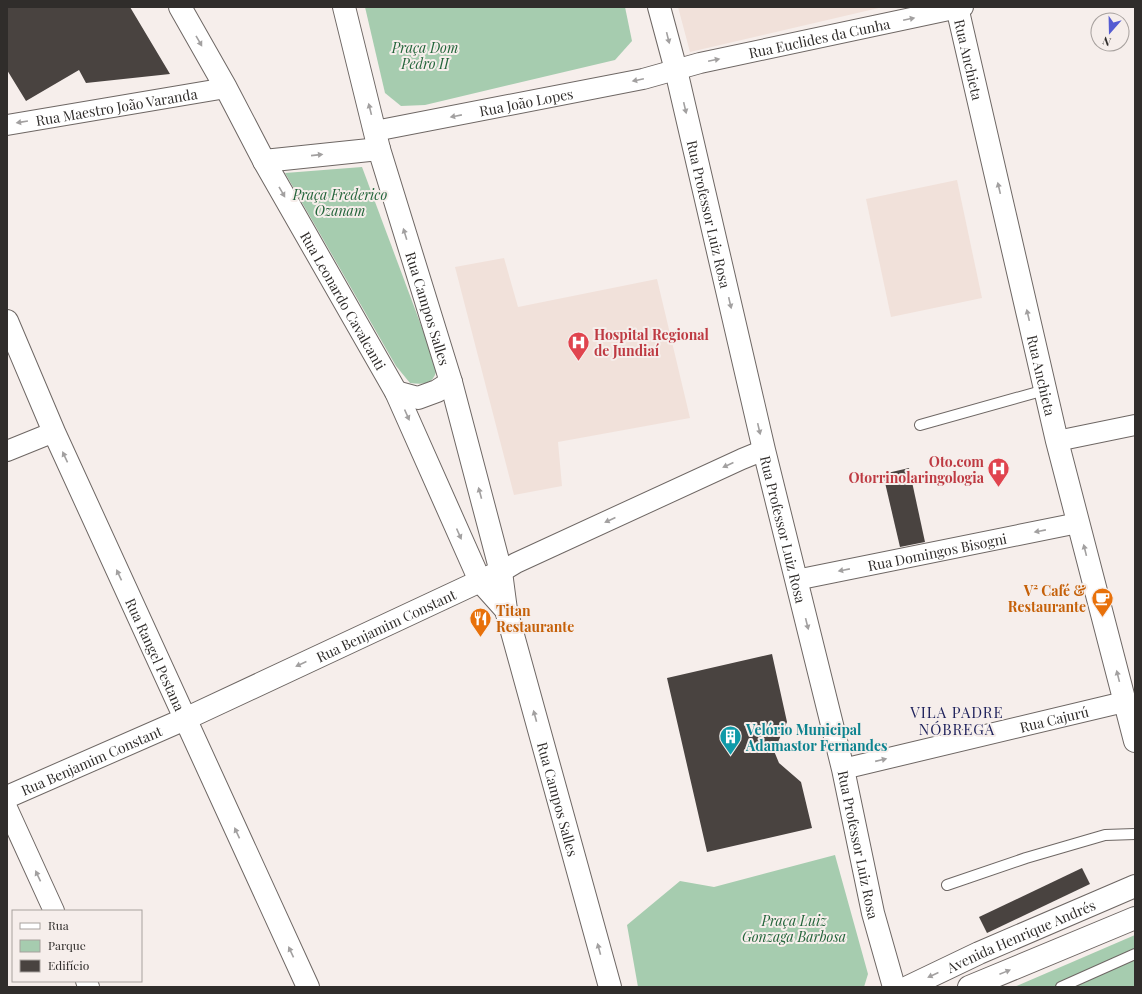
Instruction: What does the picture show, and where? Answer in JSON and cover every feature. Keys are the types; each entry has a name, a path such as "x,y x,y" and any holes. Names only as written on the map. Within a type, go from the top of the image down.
{"main road":[{"name":"Rua Leonardo Cavalcanti","path":"180,7 226,88 264,161 396,392 480,581"},
{"name":"Rua Campos Salles","path":"344,7 377,140 451,382 501,572 506,610 610,987"},
{"name":"Rua Professor Luiz Rosa","path":"659,7 676,70 764,450 843,770 873,913 894,987"},
{"name":"Rua Anchieta","path":"959,8 1057,441 1135,741"},
{"path":"264,161 377,140"},
{"name":"Rua Rangel Pestana","path":"7,321 54,432 308,987"},
{"path":"396,392 418,398 437,391 451,382"},
{"name":"Rua Benjamim Constant","path":"7,797 185,719 501,572"},
{"name":"Rua Campos Salles","path":"480,581 506,610"},
{"name":"Avenida Henrique Andrés","path":"908,987 979,953 1135,886"},
{"path":"1104,932 1124,914 1135,908"},
{"name":"Avenida Henrique Andrés","path":"969,987 1135,918"}],"street":[{"name":"Rua Euclides da Cunha","path":"676,70 959,8"},
{"name":"Rua João Lopes","path":"377,140 643,79 676,70"},
{"name":"Rua Maestro João Varanda","path":"7,124 226,88"},
{"path":"1057,441 1135,425"},
{"path":"7,451 54,432"},
{"name":"Rua Benjamim Constant","path":"501,572 524,559 742,458 764,450"},
{"name":"Rua Domingos Bisogni","path":"796,580 1078,523"},
{"name":"Rua Cajurú","path":"843,770 1124,702"},
{"path":"7,808 54,910"}],"lane":[{"path":"920,425 1045,390"},
{"path":"947,885 1026,858 1104,835 1135,834"},
{"path":"1061,987 1135,954"}],"shaded area":[{"path":"678,7 883,7 690,52"},
{"path":"957,180 982,298 891,317 866,199"},
{"name":"Hospital Regional de Jundiaí","path":"504,258 518,307 657,279 690,418 558,442 562,486 514,495 455,267"}],"green space":[{"name":"Praça Dom Pedro II","path":"365,7 625,7 632,41 615,60 425,105 401,106 385,93"},
{"name":"Praça Frederico Ozanam","path":"362,167 437,368 434,377 428,382 420,384 410,383 396,366 285,173"},
{"name":"Praça Luiz Gonzaga Barbosa","path":"835,855 868,974 864,987 638,987 627,925 680,881 714,887"},
{"path":"1135,935 1135,987 1014,987"}],"building":[{"path":"7,7 130,7 170,74 86,83 79,70 26,101 7,70"},
{"path":"909,468 925,542 900,547 883,474"},
{"name":"Velório Municipal Adamastor Fernandes","path":"772,654 787,722 774,751 779,763 801,782 812,828 707,852 667,678"},
{"path":"1082,868 1090,884 987,933 979,917"}],"place":[{"name":"Hospital Regional de Jundiaí","path":"578,362"},
{"name":"Oto.com Otorrinolaringologia","path":"999,488"},
{"name":"V² Café & Restaurante","path":"1102,618"},
{"name":"Titan Restaurante","path":"480,638"},
{"name":"Velório Municipal Adamastor Fernandes","path":"731,756"}],"district":[{"name":"VILA PADRE NÓBREGA","path":"957,720"}]}
